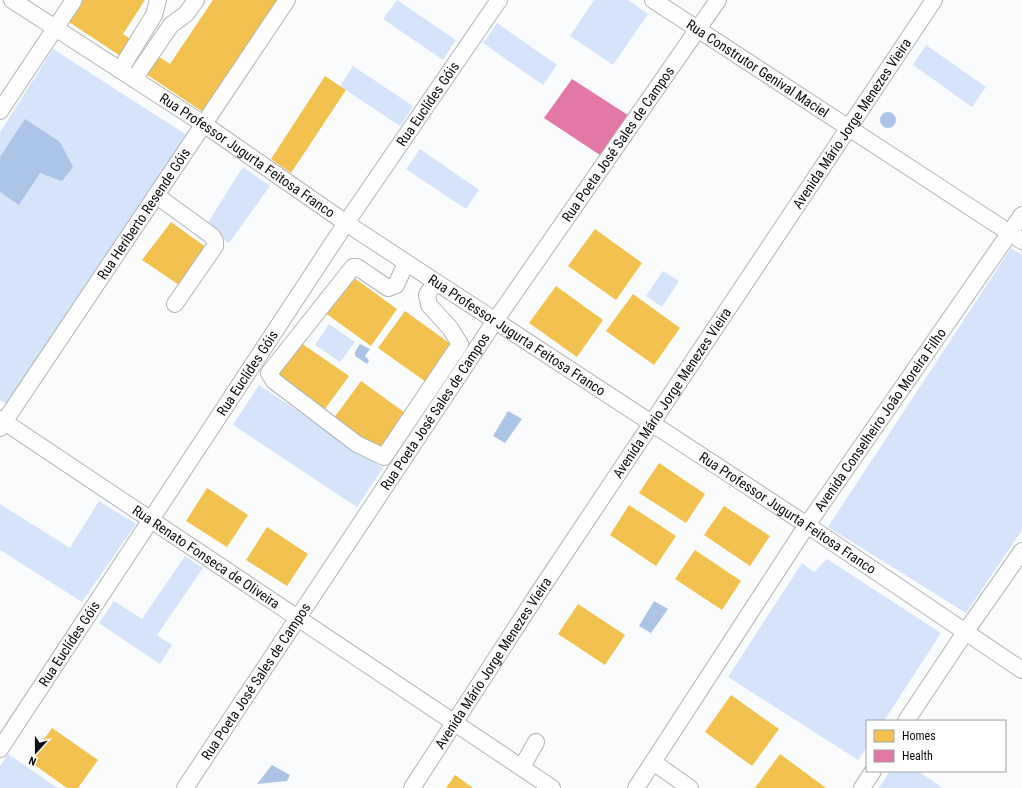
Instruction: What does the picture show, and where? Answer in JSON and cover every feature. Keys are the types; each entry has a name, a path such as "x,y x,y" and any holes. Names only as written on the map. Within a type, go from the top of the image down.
{"street":[{"name":"Rua Professor Jugurta Feitosa Franco","path":"12,0 205,125 434,282 807,525 1022,670"},
{"path":"0,111 74,0"},
{"path":"134,79 156,46 196,0"},
{"name":"Rua Heriberto Resende Góis","path":"1,423 157,196 287,0"},
{"name":"Rua Euclídes Góis","path":"0,749 346,223 499,0"},
{"name":"Rua Construtor Genival Maciel","path":"653,0 1016,237"},
{"name":"Rua Poeta José Sales de Campos","path":"185,788 495,321 718,0"},
{"name":"Avenida Mário Jorge Menezes Vieira","path":"412,788 453,723 651,423 850,129 934,0"},
{"path":"120,70 159,3 174,11 181,17"},
{"path":"141,36 156,46"},
{"path":"157,196 212,236 215,241 215,246 175,304"},
{"name":"Avenida Conselheiro João Moreira Filho","path":"636,788 807,525 1016,237 1022,215"},
{"path":"406,263 396,285 388,288 357,267 353,267 269,373 274,381 357,444 384,457 460,344 450,328 429,305 427,295 434,282"},
{"name":"Rua Renato Fonseca de Oliveira","path":"1,423 151,519 552,788"},
{"path":"907,720 966,631 1017,569 1022,551"},
{"path":"522,767 536,742"},
{"path":"653,762 690,788"},
{"path":"862,788 872,772"}],"shaded area":[{"path":"397,0 456,40 443,60 383,19"},
{"path":"594,0 628,0 648,14 613,65 570,36"},
{"path":"497,23 557,65 543,85 483,43"},
{"path":"926,45 986,87 972,107 913,65"},
{"path":"53,49 188,136 12,408 0,400 0,132"},
{"path":"353,66 413,106 400,126 340,86"},
{"path":"885,112 891,112 896,117 894,126 891,128 885,128 880,123 880,117"},
{"path":"25,119 60,142 73,167 62,181 40,173 19,205 0,192 0,157"},
{"path":"420,149 479,190 466,209 406,169"},
{"path":"243,167 270,186 229,243 205,227"},
{"path":"1011,248 1022,255 1022,530 966,613 828,527"},
{"path":"663,271 679,281 662,307 646,296"},
{"path":"329,324 355,342 340,362 315,345"},
{"path":"360,344 370,349 365,356 369,360 367,364 355,356 355,352"},
{"path":"259,385 383,468 357,507 233,425"},
{"path":"508,411 522,419 505,443 493,436"},
{"path":"99,501 136,524 82,602 0,550 0,504 70,548"},
{"path":"185,556 203,568 157,635 172,645 160,664 99,623 114,601 142,619"},
{"path":"827,559 941,633 885,720 866,720 866,748 858,760 728,677 802,563 814,572"},
{"path":"654,601 668,609 651,633 639,626"},
{"path":"8,754 58,788 0,788 0,766"},
{"path":"272,765 290,775 287,781 257,784"},
{"path":"889,772 919,772 943,788 879,788"}],"building: Homes":[{"path":"83,0 145,0 123,34 133,41 122,57 69,22"},
{"path":"213,0 282,0 206,114 146,74 158,56 170,64"},
{"path":"325,76 346,90 291,173 271,159"},
{"path":"171,222 207,248 179,285 142,260"},
{"path":"595,229 642,263 616,300 568,266"},
{"path":"350,275 397,309 371,346 324,312"},
{"path":"556,286 603,320 577,357 529,323"},
{"path":"633,294 680,328 654,365 606,331"},
{"path":"405,311 452,345 426,382 378,348"},
{"path":"301,343 349,376 322,413 275,379"},
{"path":"361,381 408,415 382,452 334,418"},
{"path":"659,463 705,494 686,523 639,493"},
{"path":"207,488 248,515 227,547 186,521"},
{"path":"629,505 676,536 656,566 610,535"},
{"path":"724,506 770,536 750,566 704,535"},
{"path":"267,527 308,554 287,586 246,560"},
{"path":"695,550 741,581 722,610 675,579"},
{"path":"578,604 625,635 605,665 558,634"},
{"path":"731,695 779,729 752,766 705,732"},
{"path":"52,728 98,760 78,788 67,788 29,761"},
{"path":"780,754 826,788 755,788"},
{"path":"455,775 473,788 446,788"}],"building: Health":[{"path":"572,79 634,119 606,159 544,118"}]}
